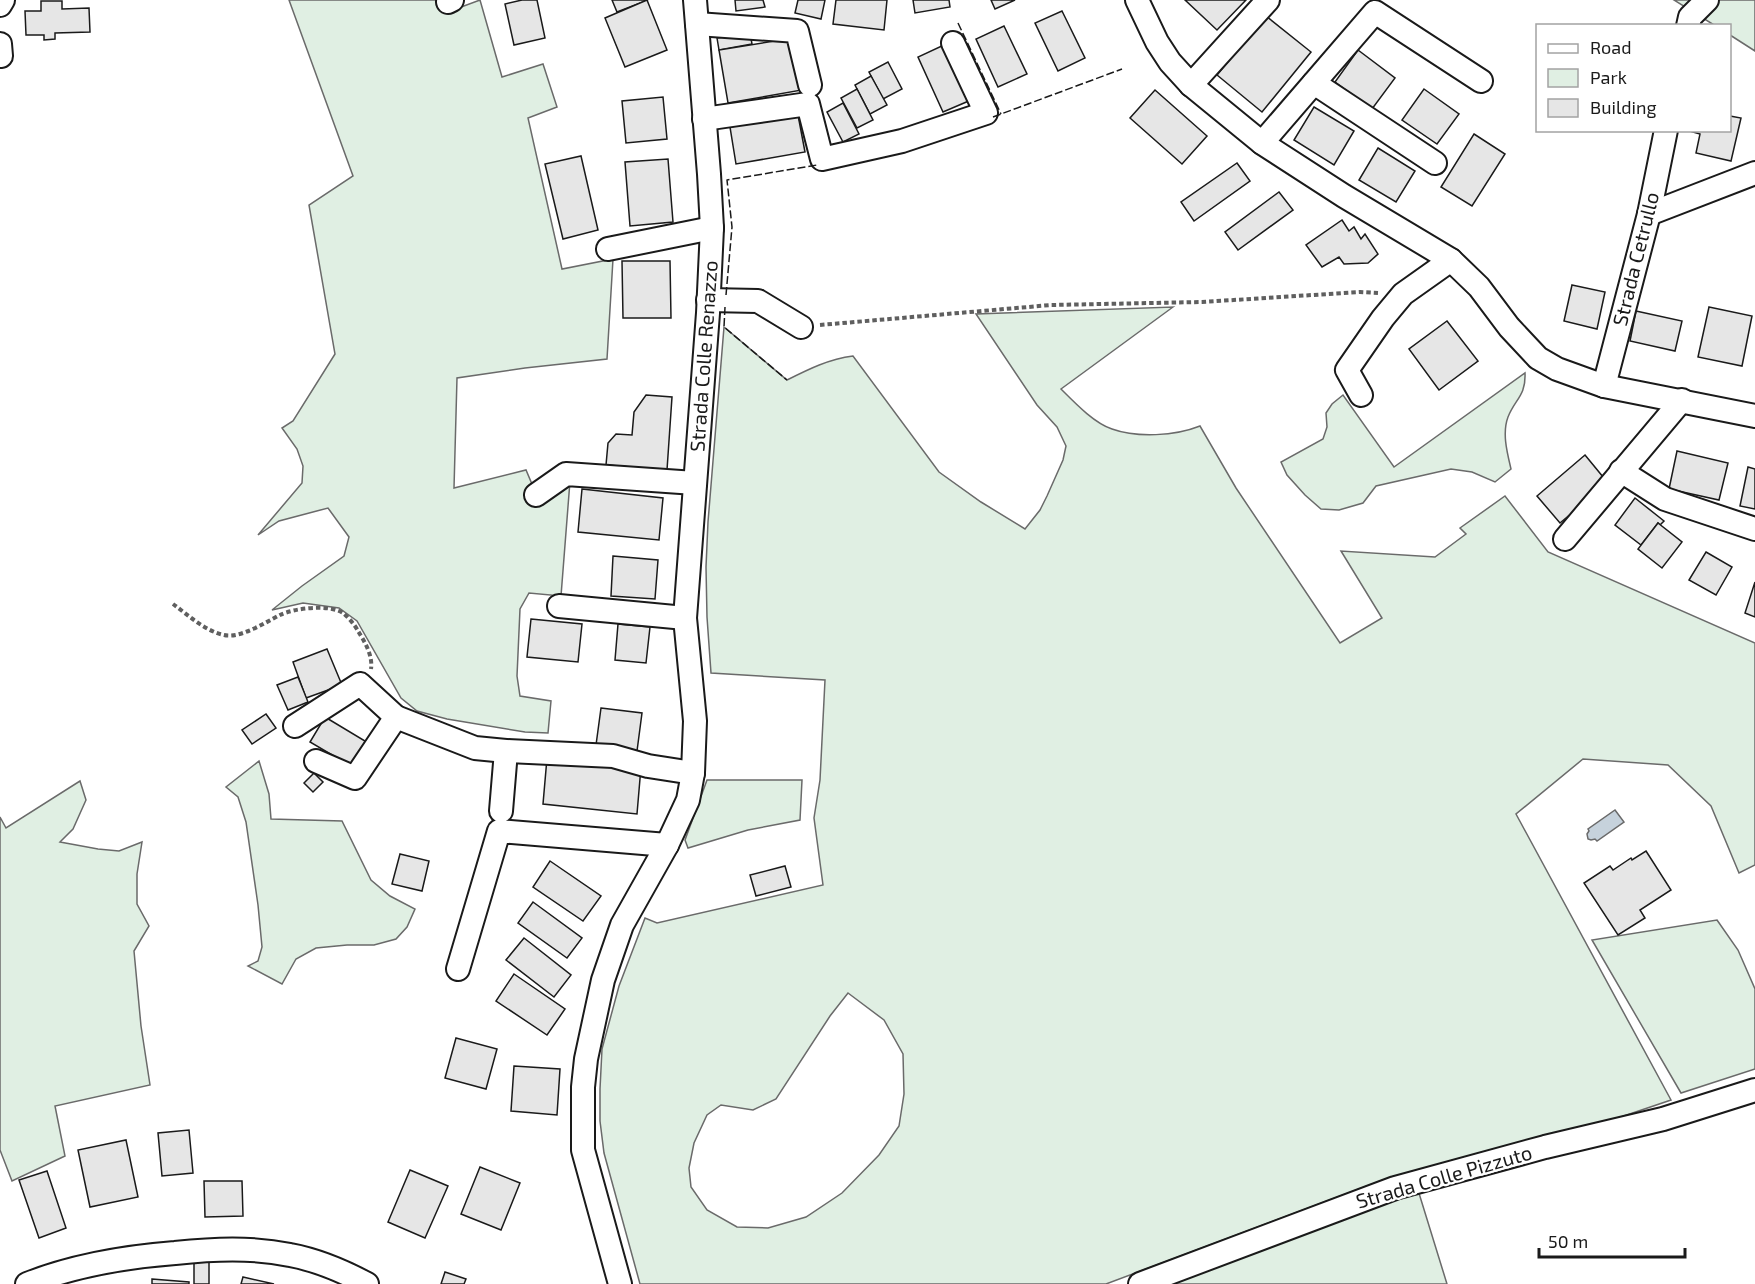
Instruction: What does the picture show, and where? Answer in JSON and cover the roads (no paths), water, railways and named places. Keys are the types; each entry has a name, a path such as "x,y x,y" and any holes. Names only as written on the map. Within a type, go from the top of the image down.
{"street":[{"name":"Strada Colle Renazzo","path":"620,1284 583,1150 584,1087 586,1059 603,980 622,925 667,845 688,800 693,773 695,721 685,618 712,228 695,0"},
{"path":"1137,0 1157,42 1170,62 1191,85 1262,143 1344,196 1451,260 1479,287 1509,327 1538,358 1557,369 1604,386 1755,416"},
{"path":"1191,85 1268,0"},
{"path":"1688,24 1690,17 1707,0"},
{"path":"1262,143 1380,6 1481,81"},
{"path":"697,24 797,31 810,85"},
{"path":"704,119 808,104 822,159 902,141 986,113 953,43"},
{"path":"1314,83 1435,163"},
{"name":"Strada Cetrullo","path":"1604,386 1649,214 1666,132"},
{"path":"1649,214 1755,173"},
{"name":"Strada Colle Renazzo","path":"608,249 712,228"},
{"path":"1361,395 1347,370 1383,318 1403,294 1451,260"},
{"path":"708,300 758,301 801,327"},
{"path":"1565,539 1682,400"},
{"path":"1621,471 1665,499 1755,529"},
{"path":"536,495 566,474 695,483"},
{"path":"559,606 685,618"},
{"path":"295,726 360,684 396,717 475,748 613,756 648,766 693,773"},
{"path":"316,761 355,778 396,717"},
{"path":"501,811 506,751"},
{"path":"459,969 499,831 667,845"},
{"name":"Strada Colle Pizzuto","path":"1140,1284 1395,1188 1545,1147 1663,1119 1755,1090"},
{"path":"27,1284 88,1264 201,1250 264,1250 319,1262 343,1271 367,1284"}]}
